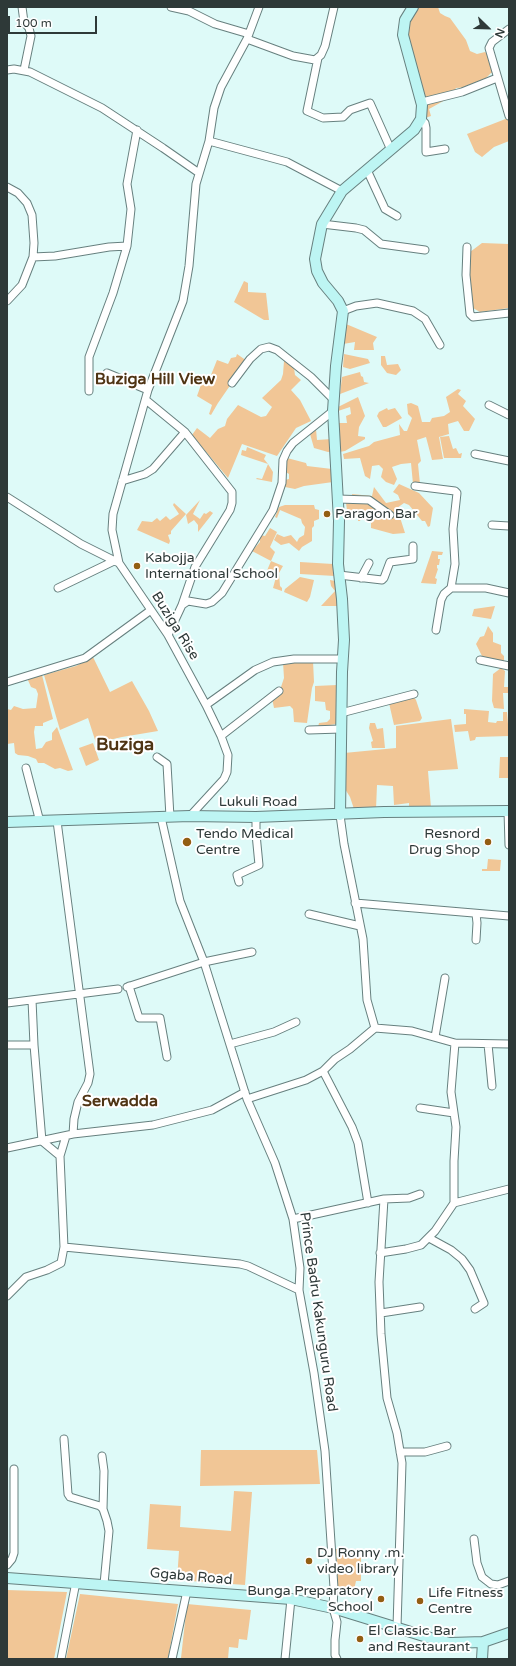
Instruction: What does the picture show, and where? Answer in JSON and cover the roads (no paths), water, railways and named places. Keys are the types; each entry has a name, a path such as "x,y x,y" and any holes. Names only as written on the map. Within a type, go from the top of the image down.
{"street":[{"path":"22,7 24,22 29,28 31,36 24,70"},
{"path":"171,7 189,11 215,24 306,59 315,60 318,58"},
{"path":"58,588 116,562 112,530 113,514 148,390 183,301 189,266 196,184 209,141 214,108 219,93 248,36 259,7"},
{"path":"334,7 325,46 318,58 307,111 323,118 343,117 350,110 370,103 390,150"},
{"path":"374,1028 367,1000 362,939 340,815 343,620 338,564 339,521 333,411 336,366 343,311 338,301 323,283 317,271 314,259 322,224 342,191 414,130 420,119 422,113 422,102 403,35 405,20 414,7"},
{"path":"509,28 492,42 489,48 509,116"},
{"path":"7,70 24,70 64,88 102,108 137,130 199,173"},
{"path":"422,102 462,92 497,78"},
{"path":"420,119 425,123 426,128 426,152 445,149"},
{"path":"89,391 89,357 113,293 127,246 131,209 127,184 137,130"},
{"path":"209,141 287,162 342,191"},
{"path":"367,170 384,209 397,216"},
{"path":"7,187 18,193 27,203 32,215 34,229 33,257 22,285 7,301"},
{"path":"322,224 364,230 381,244 425,250"},
{"path":"33,257 55,256 109,247 127,246"},
{"path":"467,247 466,275 470,314 473,317 509,313"},
{"path":"343,311 360,305 377,303 413,311 425,319 440,345"},
{"path":"232,383 250,359 262,349 269,347 277,350 310,377 334,400"},
{"path":"107,373 148,390"},
{"path":"146,400 185,432 224,481 232,492 233,498 230,510 194,567 182,605 168,635"},
{"path":"489,405 509,415"},
{"path":"182,605 188,601 206,604 212,602 222,594 273,510 282,483 283,460 288,451 293,443 333,411"},
{"path":"122,481 145,474 153,469 185,432"},
{"path":"475,454 509,461"},
{"path":"415,486 455,491 457,493 453,529 455,564 451,588 444,594 441,600 436,630"},
{"name":"Buziga Rise","path":"7,497 46,522 116,562 168,635 206,705 221,736 228,755 227,772 224,780 190,816"},
{"path":"338,499 369,500 390,515"},
{"path":"492,525 509,526"},
{"path":"339,575 382,580 390,562 413,558 413,546"},
{"path":"361,578 369,563"},
{"path":"451,588 486,588 509,593"},
{"path":"7,682 85,658 151,610"},
{"path":"206,705 255,670 273,662 294,659 343,659"},
{"path":"480,660 509,666"},
{"path":"221,736 279,690"},
{"path":"341,713 414,694"},
{"path":"310,730 341,729"},
{"name":"Prince Badru Kakunguru Road","path":"157,757 167,764 165,817 180,901 204,962 246,1095 275,1163 294,1219 300,1268 299,1290 314,1373 325,1451 334,1574 333,1608 337,1622 335,1640 335,1655 337,1659"},
{"path":"26,768 40,822"},
{"path":"509,811 509,846"},
{"name":"Lukuli Road","path":"7,822 190,816 256,817 340,815 384,812 509,811"},
{"path":"239,882 237,875 259,865 256,817"},
{"path":"7,1296 26,1277 59,1265 63,1260 64,1246 60,1156 69,1135 78,1102 88,1083 90,1074 56,821"},
{"path":"355,903 509,916"},
{"path":"309,914 360,926"},
{"path":"476,914 476,940"},
{"path":"167,1056 160,1018 139,1018 128,986 204,962 252,952"},
{"path":"435,1037 445,978"},
{"path":"7,1003 118,989"},
{"path":"32,1000 42,1142 60,1156"},
{"path":"230,1044 274,1032 296,1022"},
{"path":"7,1148 42,1142 69,1135 153,1125 212,1110 246,1095 306,1080 323,1071 335,1059 350,1049 374,1028 412,1031 454,1043 509,1044"},
{"path":"380,1253 421,1245 429,1238 454,1203 456,1127 451,1092 454,1043"},
{"path":"488,1044 492,1086"},
{"path":"7,1045 34,1045"},
{"path":"323,1071 358,1143 368,1203"},
{"path":"420,1108 454,1113"},
{"path":"454,1203 509,1189"},
{"path":"294,1219 384,1199 409,1198 420,1194"},
{"path":"384,1199 379,1282 381,1334 387,1398 397,1433 400,1452 401,1482 397,1627"},
{"path":"429,1238 451,1250 462,1259 470,1270 484,1303 476,1309"},
{"path":"64,1246 240,1264 248,1266 299,1290"},
{"path":"381,1313 420,1307"},
{"path":"64,1439 68,1494 70,1497 97,1504 103,1509"},
{"path":"400,1452 425,1452 447,1446"},
{"path":"102,1456 104,1471 103,1509 108,1531 104,1584"},
{"path":"7,1565 12,1559 14,1553 14,1470"},
{"path":"474,1539 477,1563 482,1577 491,1584 498,1585 509,1581"},
{"name":"Ggaba Road","path":"7,1578 291,1599 333,1608 450,1643 483,1642 509,1633"},
{"path":"61,1659 76,1582"},
{"path":"172,1659 187,1591"},
{"path":"286,1659 291,1599"},
{"path":"482,1659 483,1642"}],"place":[{"name":"Paragon Bar","path":"327,514"},
{"name":"Kabojja International School","path":"137,566"},
{"name":"Tendo Medical Centre","path":"187,842"},
{"name":"Resnord Drug Shop","path":"488,842"},
{"name":"DJ Ronny .m. video library","path":"309,1561"},
{"name":"Bunga Preparatory School","path":"381,1599"},
{"name":"Life Fitness Centre","path":"420,1601"},
{"name":"El Classic Bar and Restaurant","path":"360,1639"}],"district":[{"name":"Buziga Hill View","path":"155,380"},
{"name":"Buziga","path":"125,745"},
{"name":"Serwadda","path":"120,1102"}]}
